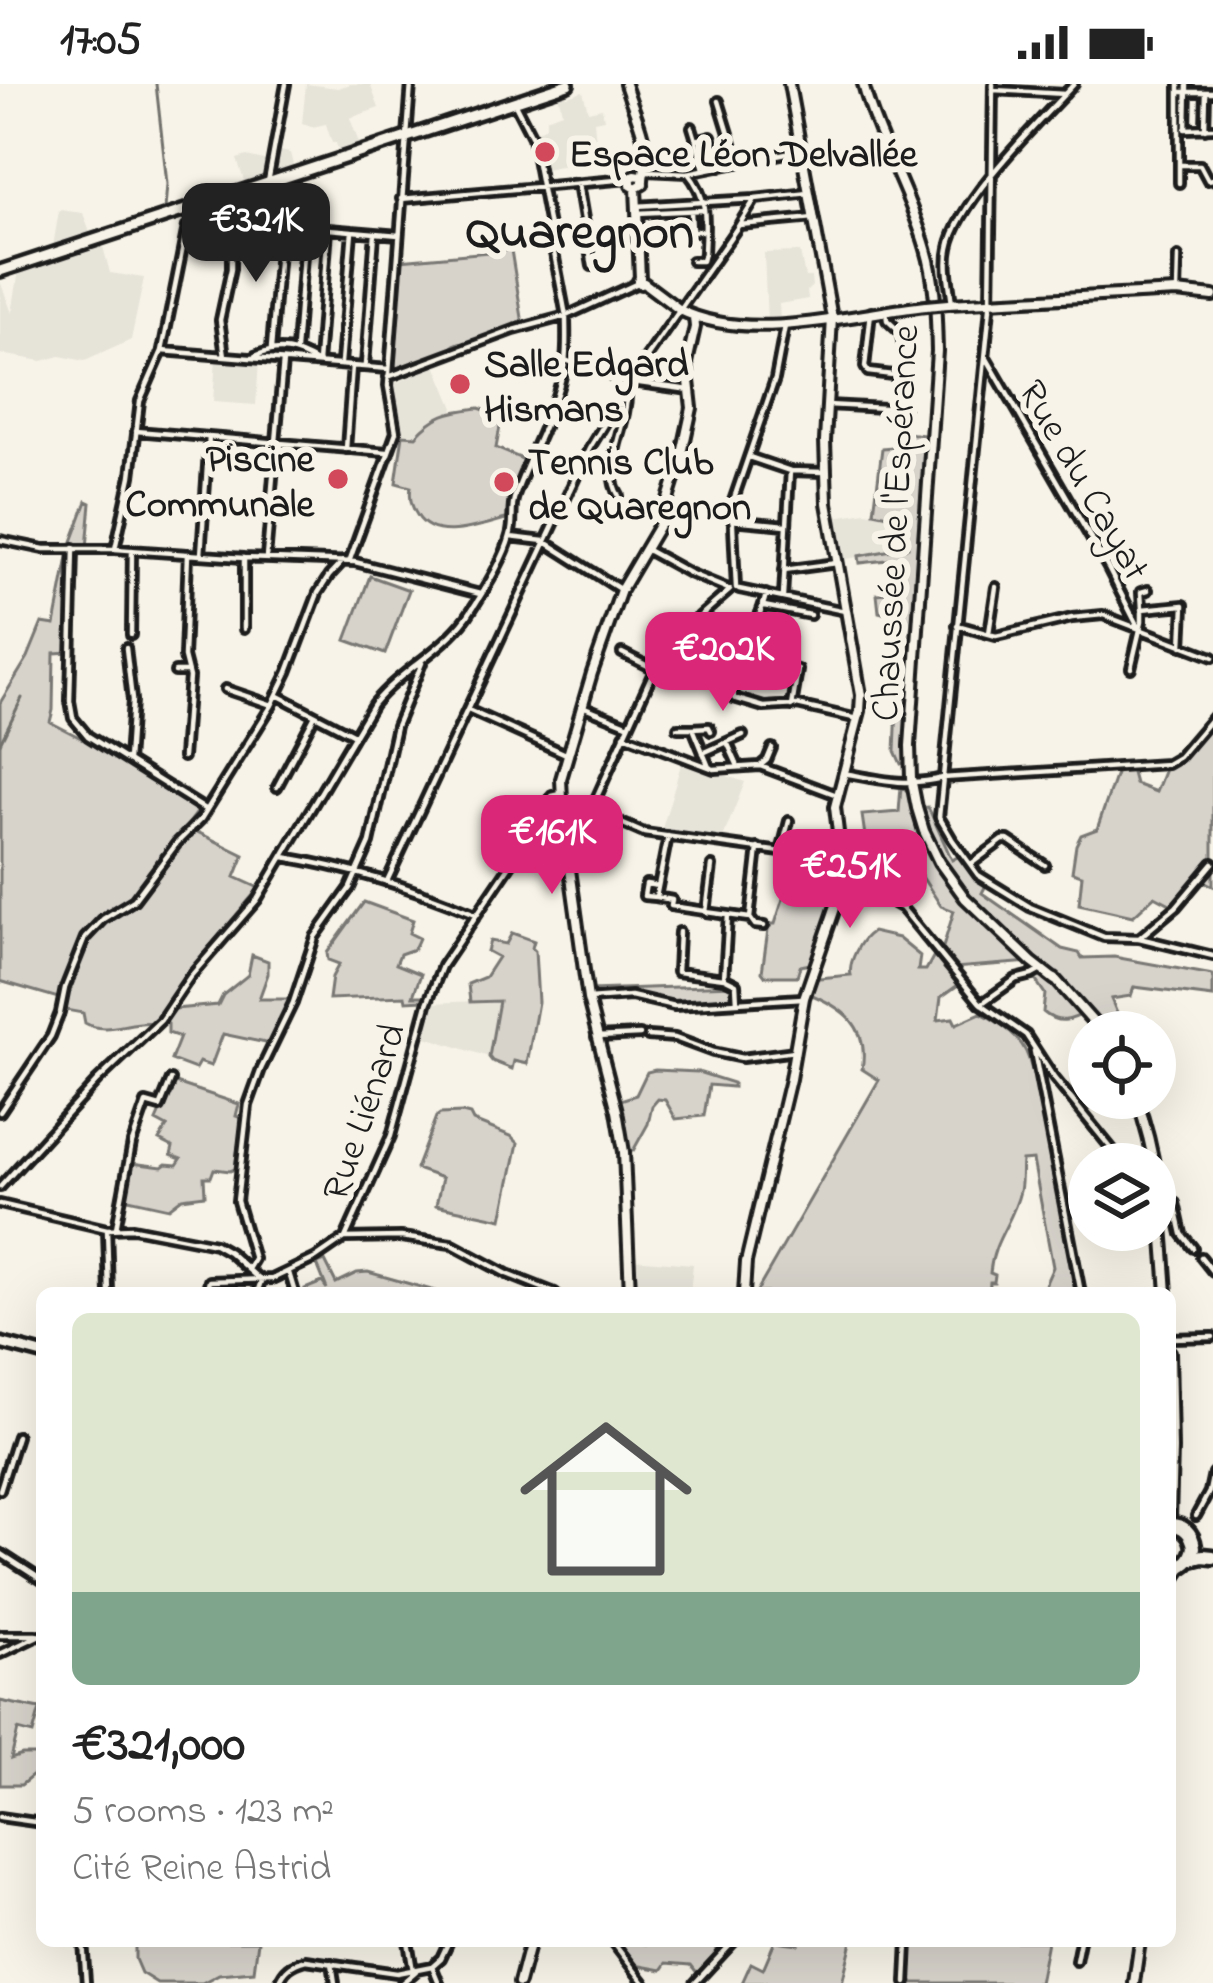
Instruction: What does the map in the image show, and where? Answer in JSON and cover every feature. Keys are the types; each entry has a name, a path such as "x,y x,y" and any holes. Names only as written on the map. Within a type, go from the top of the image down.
{"highway":[{"path":"1176,1522 1213,1553"},
{"path":"1181,1564 1193,1540"},
{"path":"1181,1564 1213,1553"}],"main road":[{"path":"0,271 568,84"},
{"path":"0,1343 36,1352"}],"street":[{"path":"268,182 286,84"},
{"path":"0,1112 51,1036 85,938 103,919 134,900 195,826 272,705 318,593 346,561 390,452 396,432 388,373 410,84"},
{"path":"625,84 643,138 647,160 643,173"},
{"path":"744,1287 803,998 842,888 837,795 861,695 826,503 832,318 789,84"},
{"name":"Chaussée de l'Espérance","path":"863,84 927,251 935,296 937,351 910,746 912,783 924,831 939,862 965,898 1013,943"},
{"path":"950,304 950,244 973,199 1074,84"},
{"path":"1065,94 993,87 990,303 939,817 978,874 1030,907 1103,937 1139,938 1213,956"},
{"path":"1179,183 1183,88 1210,92 1209,128 1183,129"},
{"path":"719,100 738,163"},
{"path":"0,1187 169,1010 190,977 262,895 353,735 399,676 422,662 458,627 510,536 513,503 561,379 566,316 532,136 514,102"},
{"path":"692,127 704,170"},
{"path":"696,140 711,136 720,167"},
{"path":"699,152 714,148"},
{"path":"801,150 688,173 634,175 641,281 683,316 752,326 926,305 1178,292 1213,296"},
{"path":"1179,165 1200,165 1205,177 1213,179"},
{"path":"688,173 701,190 704,274"},
{"path":"578,184 592,266"},
{"path":"401,199 633,184"},
{"path":"636,209 703,207 809,193"},
{"path":"388,879 590,449 755,199"},
{"path":"202,204 203,221"},
{"path":"636,209 691,211 703,207"},
{"path":"691,211 692,231 705,232"},
{"path":"115,549 142,392 162,351 187,227 176,212"},
{"path":"739,225 814,218"},
{"path":"187,227 203,221 231,222 231,269 220,320 225,356"},
{"path":"271,349 281,225 399,235"},
{"path":"296,350 305,227"},
{"path":"318,363 328,229"},
{"path":"341,365 352,231"},
{"path":"365,367 375,233"},
{"path":"1178,256 1178,292"},
{"path":"692,261 701,261"},
{"path":"162,351 365,367 388,373 566,316 641,281"},
{"path":"871,313 865,367 868,372 901,376 906,368 901,333 887,320 886,310"},
{"path":"630,1287 624,1154 588,999 561,779 621,590 663,516 682,454 691,418 687,363 694,320"},
{"path":"591,810 665,650 733,589 732,504 773,383 786,325"},
{"path":"250,358 271,349 296,350 318,363"},
{"name":"Rue du Cayat","path":"986,357 1139,628"},
{"path":"266,559 284,361"},
{"path":"565,361 628,385 690,390"},
{"path":"346,448 352,366"},
{"path":"619,496 611,481 627,413 628,385"},
{"path":"827,405 904,409"},
{"path":"136,431 390,452"},
{"path":"202,555 209,437"},
{"path":"747,457 790,471 824,472"},
{"path":"783,598 790,471"},
{"path":"731,520 787,526"},
{"path":"510,536 544,542 621,590"},
{"path":"0,540 44,549 346,561 480,594"},
{"path":"74,548 71,711 82,731 206,810"},
{"path":"645,549 689,573 733,589 845,611"},
{"path":"131,635 132,550"},
{"path":"183,757 188,554"},
{"path":"244,558 244,629"},
{"path":"784,569 837,563"},
{"path":"989,634 996,587"},
{"path":"1131,668 1141,592 1148,590"},
{"path":"766,594 734,698 764,707 792,706 858,718"},
{"path":"1142,609 1184,605 1182,646"},
{"path":"764,606 810,616"},
{"path":"957,625 1000,635 1097,615 1213,657"},
{"path":"126,648 132,700 128,761"},
{"path":"622,652 654,669"},
{"path":"248,1269 254,1261 236,1201 248,1105 318,930 350,888 370,843 396,726 422,662"},
{"path":"778,665 809,673"},
{"path":"792,706 798,670"},
{"path":"175,672 187,672"},
{"path":"225,689 272,705"},
{"path":"277,695 353,735"},
{"path":"582,706 629,725"},
{"path":"468,710 567,755"},
{"path":"277,787 315,715"},
{"path":"843,773 912,783 1167,764 1184,752 1213,717"},
{"path":"678,728 709,727 711,731"},
{"path":"692,728 709,767"},
{"path":"624,735 709,767 760,766 837,795"},
{"path":"703,753 743,735"},
{"path":"727,742 738,766"},
{"path":"760,766 772,748"},
{"name":"Rue Liénard","path":"345,1238 391,1136 428,1000 449,954 552,796 561,798"},
{"path":"561,798 644,833 782,852 844,874 902,908 981,1004 1022,1032 1107,1143"},
{"path":"782,852 789,821"},
{"path":"656,897 668,836"},
{"path":"971,864 1008,839 1045,865"},
{"path":"758,848 750,918 764,926"},
{"path":"284,857 388,879 475,914"},
{"path":"1139,938 1176,907 1213,863"},
{"path":"706,912 712,866"},
{"path":"658,886 646,884 644,896 672,900 670,906 750,918"},
{"path":"724,978 728,915"},
{"path":"679,932 677,972 736,984 736,1002"},
{"path":"1013,943 1055,980"},
{"path":"1013,943 1040,962 1085,1011"},
{"path":"981,1004 1016,979 1041,970"},
{"path":"588,999 631,996 674,1006 803,998"},
{"path":"596,1037 675,1038 742,1058 795,1051"},
{"path":"1032,1044 1080,1287"},
{"path":"116,1228 132,1143 146,1103 160,1107 171,1080"},
{"path":"0,1204 107,1229 133,1228 215,1244 261,1281"},
{"path":"1176,1207 1182,1234 1193,1248"},
{"path":"107,1229 109,1287"},
{"path":"207,1287 208,1281 261,1281 289,1273 345,1238 401,1237 451,1244 540,1287"},
{"path":"1163,1251 1166,1287"},
{"path":"1201,1257 1213,1272"},
{"path":"289,1273 293,1287"},
{"path":"259,1287 261,1281"},
{"path":"1176,1338 1213,1336"},
{"path":"0,1490 17,1436"},
{"path":"1196,1516 1213,1473"},
{"path":"0,1553 36,1576"},
{"path":"0,1635 36,1635"},
{"path":"0,1654 36,1637"},
{"path":"4,1817 36,1822"},
{"path":"83,1947 86,1983"},
{"path":"410,1947 416,1970"},
{"path":"279,1983 283,1972 307,1960 398,1972 432,1966 446,1947"},
{"path":"519,1983 528,1947"},
{"path":"617,1947 644,1983"},
{"path":"695,1983 728,1947"},
{"path":"905,1983 908,1947"},
{"path":"1076,1961 1079,1947"},
{"path":"1134,1983 1139,1947"},
{"path":"332,1963 335,1983"},
{"path":"432,1966 439,1983"},
{"path":"402,1983 416,1970"}],"shaded area":[{"path":"306,84 338,88 370,84 379,108 350,118 360,146 339,153 326,124 302,124"},
{"path":"583,91 588,111 602,108 604,119 594,121 597,153 569,154 570,164 545,169 543,161 539,162 537,131 546,126 546,118 562,112 558,94"},
{"path":"275,150 290,153 295,173 274,179 279,197 272,200 278,220 264,219 252,183 245,184 237,159 247,156 272,162"},
{"path":"59,210 83,213 93,241 101,239 110,273 144,278 131,340 85,361 0,354 0,281 12,313 19,270 51,259"},
{"path":"511,250 523,324 461,347 459,343 453,350 402,371 393,365 400,260"},
{"path":"800,252 805,277 811,277 808,299 779,304 780,322 767,323 764,253"},
{"path":"216,358 259,361 256,405 213,402"},
{"path":"436,365 454,408 416,436 403,435 392,385"},
{"path":"479,408 502,416 496,448 527,461 510,502 510,518 460,530 435,529 415,512 411,487 396,483 403,435 416,436 444,415"},
{"path":"906,433 925,435 907,762 901,764 895,751 901,618 879,612 877,594 896,592 897,559 860,563 859,556 908,547 903,518 874,512 882,448 906,446"},
{"path":"87,501 91,503 87,548 74,547 70,652 54,653 50,722 108,752 199,810 135,894 142,896 193,830 244,855 235,877 259,888 188,972 161,1019 110,1028 93,1027 85,1023 83,1013 61,1009 62,999 0,981 0,703 42,623 55,625 70,547"},
{"path":"866,512 904,518 908,548 836,561 829,518"},
{"path":"370,576 409,590 385,654 346,640"},
{"path":"1213,717 1213,886 1200,879 1176,907 1155,896 1133,916 1079,904 1082,875 1072,872 1076,845 1081,835 1097,829 1117,771 1131,769 1135,784 1156,792 1167,764"},
{"path":"682,761 745,782 722,840 661,832"},
{"path":"901,787 914,794 917,808 928,807 952,860 963,854 988,881 982,893 1062,949 1082,958 1114,957 1213,975 1213,997 1134,987 1131,996 1111,999 1116,1011 1068,1011 1064,1020 1043,1012 1045,994 1032,975 1040,969 1032,962 953,968 958,985 941,997 938,1020 953,1018 956,1024 981,1013 1000,1024 1022,1045 1042,1088 1068,1225 1068,1251 1073,1251 1080,1287 1042,1287 1053,1267 1033,1160 1022,1161 1020,1191 995,1250 990,1273 995,1275 994,1282 990,1287 759,1287 879,1080 862,1069 858,1030 831,1004 805,992 809,979 851,975 856,952 872,932 898,938 920,956 918,970 926,970 937,950 941,954 954,911 941,906 917,869 901,872 876,858 865,882 847,870 844,845 865,836 862,815 899,812"},
{"path":"796,858 835,874 842,888 815,963 800,966 797,976 765,976 768,930 775,924"},
{"path":"364,902 413,920 409,933 419,938 414,949 400,954 396,964 421,974 413,996 423,996 423,1000 406,1001 405,996 329,999 339,964 328,960 327,953"},
{"path":"512,933 534,941 538,1002 527,1064 514,1061 512,1069 489,1057 499,1001 470,1002 468,984 485,977 498,957 487,951 490,941 506,944"},
{"path":"252,955 268,961 259,999 297,999 275,1045 223,1034 211,1066 199,1062 195,1069 171,1060 180,1037 168,1033 164,1022 175,1009 218,1005 248,975"},
{"path":"734,985 730,1000 670,1004 640,996 591,997 591,990"},
{"path":"500,1000 489,1057 420,1035 430,1003"},
{"path":"647,1072 698,1072 733,1083 733,1087 709,1085 704,1116 676,1119 665,1100 658,1099 633,1151 627,1152 614,1102 636,1095"},
{"path":"173,1082 239,1104 236,1116 242,1118 235,1169 214,1169 211,1177 204,1177 205,1195 182,1198 169,1208 124,1198 131,1163 162,1167 177,1165 181,1159 171,1155 173,1147 159,1140 167,1127 156,1121"},
{"path":"462,1113 518,1143 502,1219 436,1205 442,1178 416,1169 436,1117"},
{"path":"632,1259 693,1264 691,1287 634,1287"},
{"path":"325,1261 336,1283 368,1272 421,1287 326,1287 317,1264"},
{"path":"0,1701 36,1708 33,1734 18,1730 11,1759 36,1755 36,1776 21,1785 0,1785"},
{"path":"135,1947 257,1947 254,1971 219,1974 202,1983 157,1983 141,1973"},
{"path":"622,1947 715,1947 719,1952 698,1974 691,1965 667,1963 662,1970 635,1965"},
{"path":"772,1947 851,1947 842,1983 742,1983 751,1963 763,1969"},
{"path":"908,1947 1046,1947 1039,1983 906,1983"}],"waterway":[{"path":"156,84 167,184 165,209"},
{"path":"0,743 22,698"}],"place":[{"name":"Espace Léon Delvallée","path":"545,152"},
{"name":"Salle Edgard Hismans","path":"460,384"},
{"name":"Piscine Communale","path":"338,479"},
{"name":"Tennis Club de Quaregnon","path":"504,482"}],"district":[{"name":"Quaregnon","path":"580,229"}]}
